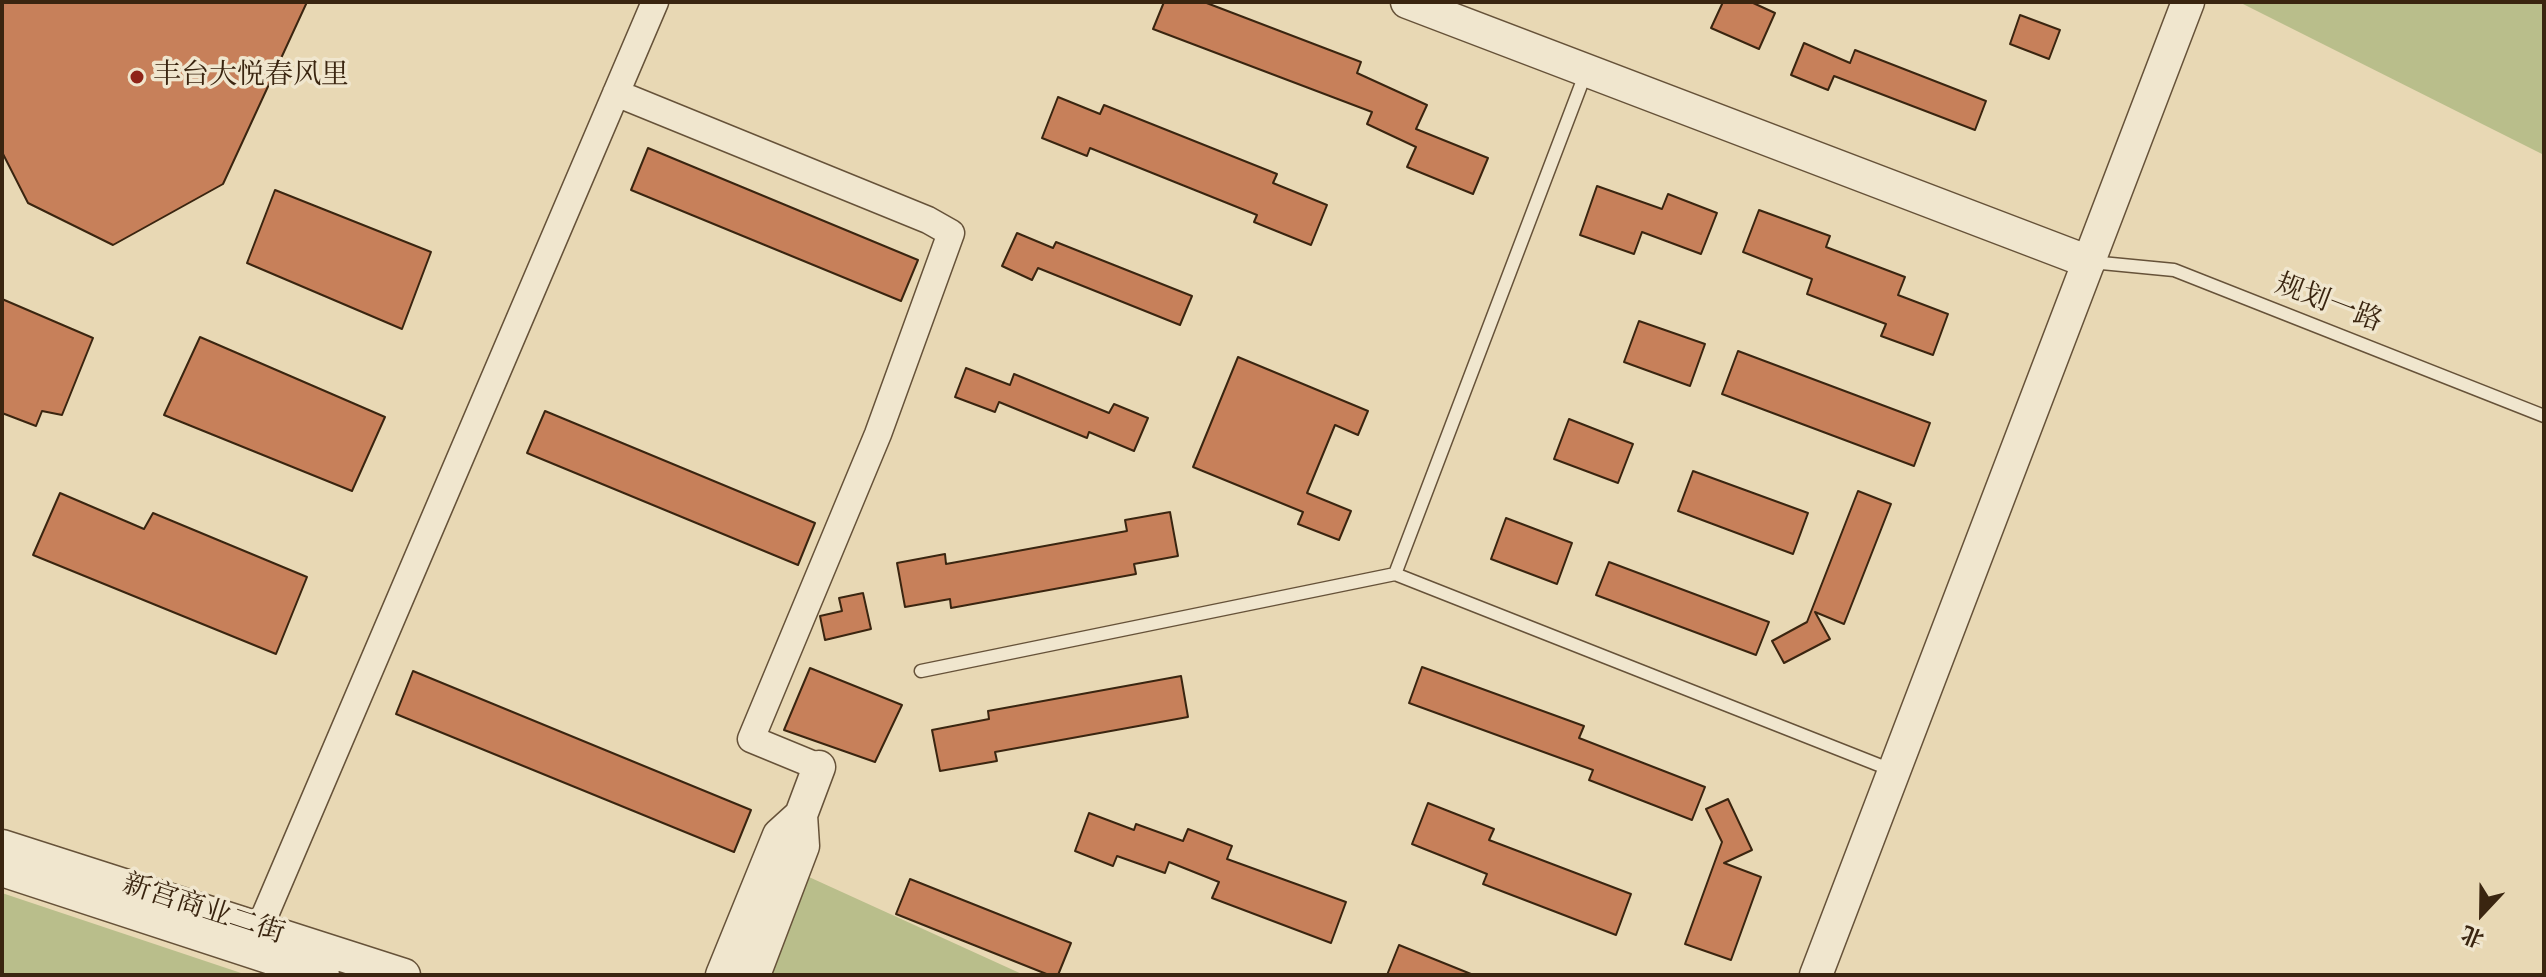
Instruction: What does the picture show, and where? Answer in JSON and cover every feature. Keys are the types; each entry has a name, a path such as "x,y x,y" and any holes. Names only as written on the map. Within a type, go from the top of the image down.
{"street":[{"path":"259,929 655,2"},
{"path":"1407,2 2089,262"},
{"path":"1816,975 2188,2"},
{"path":"616,93 928,220 951,233 878,434 751,739 819,767 801,815 803,846 754,975"},
{"path":"722,975 779,835 801,815"},
{"name":"新宫商业二街","path":"2,846 404,975"},
{"name":"新宫商业二街","path":"2,870 323,975"}],"lane":[{"path":"1395,574 1586,70"},
{"name":"规划一路","path":"2089,262 2174,270 2544,416"},
{"path":"921,671 1395,574 1894,771"}],"green space":[{"path":"2239,2 2544,2 2544,155"},
{"path":"798,872 1024,975 768,975"},
{"path":"2,893 247,975 2,975"}],"building":[{"name":"丰台大悦春风里","path":"2,2 307,2 223,184 113,245 28,203 2,152"},
{"path":"1164,2 1204,2 1361,62 1357,73 1427,105 1416,129 1488,158 1473,194 1407,167 1416,147 1367,124 1372,112 1153,29"},
{"path":"1723,2 1751,2 1775,13 1759,49 1711,28"},
{"path":"2020,15 2060,30 2049,59 2010,44"},
{"path":"1804,43 1850,63 1855,50 1986,101 1975,130 1834,76 1828,90 1791,75"},
{"path":"1058,97 1100,114 1104,105 1277,174 1273,183 1327,205 1311,245 1254,222 1257,215 1090,148 1087,156 1042,138"},
{"path":"648,148 918,260 901,301 631,190"},
{"path":"1597,186 1662,209 1668,194 1717,213 1701,254 1642,232 1634,254 1580,235"},
{"path":"275,190 431,252 402,329 247,263"},
{"path":"1759,210 1830,236 1826,247 1905,277 1898,295 1948,314 1933,355 1881,336 1886,324 1807,294 1812,279 1743,252"},
{"path":"1017,233 1053,248 1056,242 1192,296 1180,325 1038,268 1032,280 1002,266"},
{"path":"2,299 93,338 62,415 42,411 36,426 2,413"},
{"path":"1639,321 1705,344 1690,386 1624,362"},
{"path":"200,337 385,417 352,491 164,415"},
{"path":"1738,351 1930,423 1914,466 1722,394"},
{"path":"1238,357 1368,411 1358,435 1335,425 1307,493 1351,511 1339,540 1298,524 1303,512 1193,467"},
{"path":"966,368 1010,385 1014,374 1109,413 1114,404 1148,418 1134,451 1089,432 1087,438 999,402 995,412 955,397"},
{"path":"545,411 815,523 798,565 527,453"},
{"path":"1569,419 1633,444 1618,483 1554,459"},
{"path":"1693,471 1808,513 1793,554 1678,511"},
{"path":"1858,491 1891,504 1844,624 1815,612 1830,639 1784,663 1772,641 1807,622"},
{"path":"60,493 144,529 153,513 307,577 276,654 33,555"},
{"path":"1170,512 1178,556 1134,564 1136,574 951,608 950,599 905,607 897,563 945,554 946,564 1127,531 1125,520"},
{"path":"1506,518 1572,543 1557,584 1491,559"},
{"path":"1609,562 1769,622 1756,655 1596,595"},
{"path":"863,593 871,629 825,640 820,616 842,611 839,598"},
{"path":"1422,667 1584,726 1579,738 1705,787 1692,820 1589,780 1593,770 1409,703"},
{"path":"810,668 902,705 875,762 784,730"},
{"path":"413,671 751,810 734,852 396,714"},
{"path":"1181,676 1188,717 995,752 997,761 940,771 932,730 989,719 988,711"},
{"path":"1728,799 1752,850 1724,863 1761,877 1731,960 1685,944 1722,842 1706,809"},
{"path":"1428,803 1494,829 1489,840 1631,894 1616,935 1483,884 1487,874 1412,844"},
{"path":"1089,813 1134,830 1136,824 1183,841 1188,829 1232,846 1227,859 1346,902 1331,943 1212,898 1219,882 1169,862 1165,873 1117,856 1113,866 1075,851"},
{"path":"910,879 1071,943 1058,975 1049,975 896,914"},
{"path":"1399,945 1471,974 1471,975 1387,975"}],"place":[{"name":"丰台大悦春风里","path":"137,77"}]}
